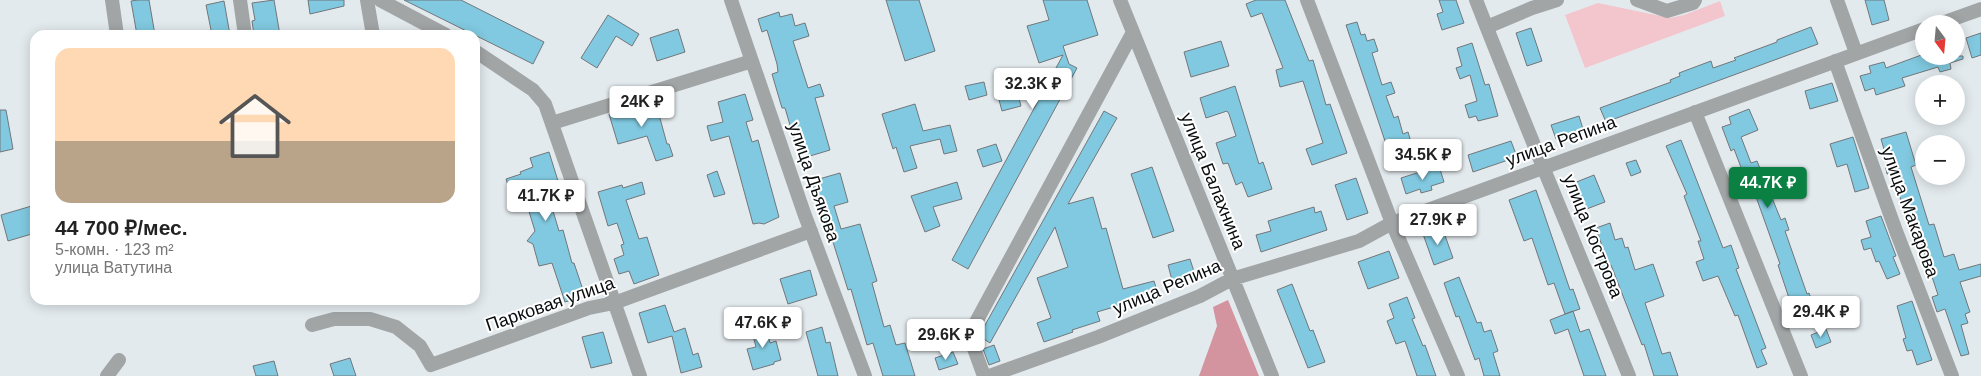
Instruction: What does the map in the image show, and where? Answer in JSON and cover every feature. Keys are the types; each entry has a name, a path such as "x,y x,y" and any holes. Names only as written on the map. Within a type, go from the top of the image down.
{"street":[{"path":"112,0 116,30"},
{"path":"240,0 243,30"},
{"path":"367,0 372,30"},
{"path":"380,0 437,30"},
{"name":"улица Дъякова","path":"731,0 811,231 865,376"},
{"name":"улица Балахнина","path":"1120,0 1272,376"},
{"path":"1307,0 1392,223 1458,376"},
{"name":"улица Кострова","path":"1476,0 1526,128 1545,167 1629,376"},
{"path":"1487,27 1557,0"},
{"path":"1637,0 1667,11 1693,3 1696,0"},
{"path":"1837,0 1856,53"},
{"path":"1964,15 1981,9"},
{"path":"984,376 969,335 1133,32"},
{"name":"улица Репина","path":"989,376 1107,334 1200,296 1232,279 1359,241 1392,223 1915,32"},
{"path":"480,54 533,90 545,104 640,376"},
{"path":"552,123 752,61"},
{"name":"улица Макарова","path":"1835,61 1896,232 1952,376"},
{"path":"1695,112 1801,376"},
{"name":"Парковая улица","path":"312,325 334,319 370,320 396,327 420,346 431,365 811,231"},
{"path":"108,376 119,360"}],"shaded area":[{"path":"1720,1 1725,16 1585,68 1565,15 1598,3 1670,18 1684,15"},
{"path":"1228,300 1259,376 1199,376 1217,326 1213,307"}],"building":[{"path":"149,0 154,30 136,30 131,1"},
{"path":"274,0 279,30 253,30 252,21 255,20 252,3"},
{"path":"308,0 344,0 344,6 310,14"},
{"path":"404,0 461,0 544,42 533,64 480,38 480,30 464,30"},
{"path":"886,0 919,0 935,51 905,61"},
{"path":"1043,0 1087,0 1098,35 1063,46 1069,64 1077,68 968,269 952,260 1063,55 1039,63 1027,26 1049,20"},
{"path":"1256,0 1285,0 1309,61 1313,60 1326,105 1330,104 1347,153 1312,165 1306,149 1323,143 1303,81 1280,87 1276,70 1283,68 1262,13 1251,17 1246,4"},
{"path":"1439,0 1456,0 1464,23 1442,30 1437,14 1443,12"},
{"path":"1865,0 1884,0 1889,20 1872,25"},
{"path":"224,1 229,30 211,30 206,5"},
{"path":"779,12 780,17 792,14 795,26 805,23 809,36 793,41 808,88 820,84 824,96 815,98 830,150 800,159 785,108 782,108 772,74 778,72 767,30 762,32 758,19"},
{"path":"608,15 639,34 632,46 616,36 597,68 581,58"},
{"path":"1357,22 1361,35 1365,34 1367,41 1374,39 1378,51 1372,53 1382,85 1391,82 1395,93 1386,96 1394,118 1398,116 1403,134 1408,132 1411,142 1388,150 1346,25"},
{"path":"1811,27 1818,44 1606,122 1600,108 1671,82 1670,80 1680,76 1679,73 1711,61 1713,68 1736,60 1734,58"},
{"path":"1531,28 1542,61 1527,66 1516,33"},
{"path":"678,29 685,52 657,61 650,38"},
{"path":"1981,33 1981,55 1972,58 1966,38"},
{"path":"1221,41 1229,66 1191,77 1184,52"},
{"path":"1472,43 1485,85 1489,84 1498,116 1478,121 1476,116 1469,118 1465,105 1477,101 1470,75 1460,79 1456,68 1462,66 1457,48"},
{"path":"1915,57 1915,65 1950,65 1951,69 1940,72 1938,67 1902,78 1905,86 1876,95 1874,88 1865,91 1860,76 1871,73 1869,66 1884,62 1886,68"},
{"path":"984,82 987,95 969,100 965,86"},
{"path":"1832,83 1838,101 1810,109 1805,91"},
{"path":"1235,86 1259,164 1263,162 1272,189 1248,197 1242,182 1236,185 1228,163 1223,164 1216,143 1236,136 1229,114 1227,111 1206,118 1200,98"},
{"path":"1017,91 1021,106 1002,111 998,96"},
{"path":"745,94 753,120 746,122 752,142 758,140 779,217 764,224 753,224 729,136 711,141 707,126 723,122 718,102"},
{"path":"655,100 667,144 669,144 673,156 656,161 647,136 618,144 609,114"},
{"path":"915,104 923,131 950,125 957,151 944,154 940,139 910,146 917,168 904,172 896,147 893,149 882,114"},
{"path":"1749,109 1758,130 1741,137 1751,163 1757,161 1781,220 1785,218 1789,230 1785,231 1807,294 1809,293 1814,307 1800,312 1796,302 1791,304 1778,265 1780,264 1755,194 1752,196 1734,149 1731,151 1722,127 1731,124 1729,117"},
{"path":"0,110 6,110 13,149 0,152"},
{"path":"1104,111 1117,118 1068,204 1093,197 1102,229 1106,228 1123,289 1154,281 1158,294 1097,312 1100,321 1044,342 1037,323 1051,318 1037,278 1068,267 1055,227 990,343 979,336"},
{"path":"1579,116 1583,129 1556,139 1551,125"},
{"path":"1906,132 1915,162 1915,165 1911,167 1915,185 1929,225 1934,224 1944,257 1954,254 1959,270 1981,264 1981,276 1960,282 1970,312 1965,314 1968,323 1961,325 1969,354 1961,356 1945,309 1937,312 1932,297 1938,295 1920,240 1914,242 1892,172 1887,174 1885,164 1888,163 1881,139"},
{"path":"1853,137 1869,188 1855,192 1847,164 1837,167 1830,144"},
{"path":"1681,140 1723,248 1731,245 1739,268 1736,269 1766,348 1761,350 1767,364 1757,368 1738,315 1735,316 1718,276 1703,281 1696,262 1704,259 1698,241 1701,241 1684,196 1687,194 1666,146"},
{"path":"1511,141 1517,157 1473,172 1468,155"},
{"path":"996,144 1002,161 983,167 977,150"},
{"path":"549,152 563,197 550,201 559,231 563,230 572,263 574,263 585,296 565,302 552,263 539,266 533,244 527,241 535,231 527,205 515,208 506,179 521,174 520,172 533,167 530,158"},
{"path":"1636,160 1641,172 1631,176 1626,163"},
{"path":"1439,166 1444,182 1431,186 1432,190 1421,193 1420,189 1406,194 1401,178"},
{"path":"1152,167 1174,231 1153,238 1131,174"},
{"path":"717,171 725,194 714,197 707,175"},
{"path":"840,173 848,202 834,206 841,229 860,224 877,281 872,283 884,327 890,325 896,345 905,343 915,376 883,376 873,343 867,345 851,289 848,290 833,242 830,243 812,181"},
{"path":"1594,175 1605,202 1584,210 1574,183"},
{"path":"1356,178 1368,213 1347,220 1335,185"},
{"path":"642,182 645,194 626,200 639,239 647,237 659,275 634,284 629,271 619,274 614,259 624,255 621,245 624,244 617,223 608,226 598,192 622,185 623,188"},
{"path":"957,182 962,199 933,207 940,226 925,232 911,196"},
{"path":"1536,190 1570,290 1573,289 1580,309 1565,314 1554,283 1548,285 1532,238 1524,241 1509,200"},
{"path":"30,206 30,234 8,241 1,215"},
{"path":"1314,207 1315,213 1321,211 1327,230 1261,252 1256,235 1271,231 1268,221"},
{"path":"1881,216 1896,256 1893,257 1900,274 1887,279 1879,261 1876,262 1871,248 1864,250 1861,240 1871,237 1866,221"},
{"path":"1610,223 1615,240 1622,238 1625,248 1628,247 1635,270 1653,264 1664,296 1645,303 1662,354 1670,352 1678,376 1654,376 1644,344 1642,345 1611,265 1602,268 1599,257 1605,255 1596,228"},
{"path":"1442,227 1453,258 1434,265 1423,234"},
{"path":"1389,251 1399,278 1368,289 1358,262"},
{"path":"1190,259 1196,278 1173,284 1168,265"},
{"path":"810,270 817,295 788,304 780,279"},
{"path":"1459,277 1477,323 1481,322 1484,332 1491,330 1498,351 1493,353 1500,376 1484,376 1479,358 1475,360 1459,316 1456,317 1444,283"},
{"path":"1292,284 1310,331 1313,330 1325,362 1308,368 1277,290"},
{"path":"1407,297 1415,318 1412,319 1423,346 1425,345 1436,376 1417,376 1405,341 1396,344 1387,321 1394,318 1389,304"},
{"path":"1912,301 1932,360 1917,365 1912,350 1907,351 1903,339 1906,338 1897,306"},
{"path":"665,305 674,332 685,328 693,355 698,353 702,367 681,373 672,336 648,343 639,313"},
{"path":"1573,311 1580,332 1589,329 1606,376 1584,376 1568,329 1555,334 1550,320"},
{"path":"765,324 770,343 776,341 781,360 753,370 747,349 756,347 751,328"},
{"path":"822,327 826,343 830,342 838,376 818,376 806,332"},
{"path":"1826,329 1831,342 1816,348 1811,335"},
{"path":"603,332 612,363 591,368 582,337"},
{"path":"994,345 1000,361 989,365 983,349"},
{"path":"953,352 958,364 939,370 935,358"},
{"path":"350,358 356,376 334,376 330,364"},
{"path":"274,361 278,376 256,376 253,366"}]}
